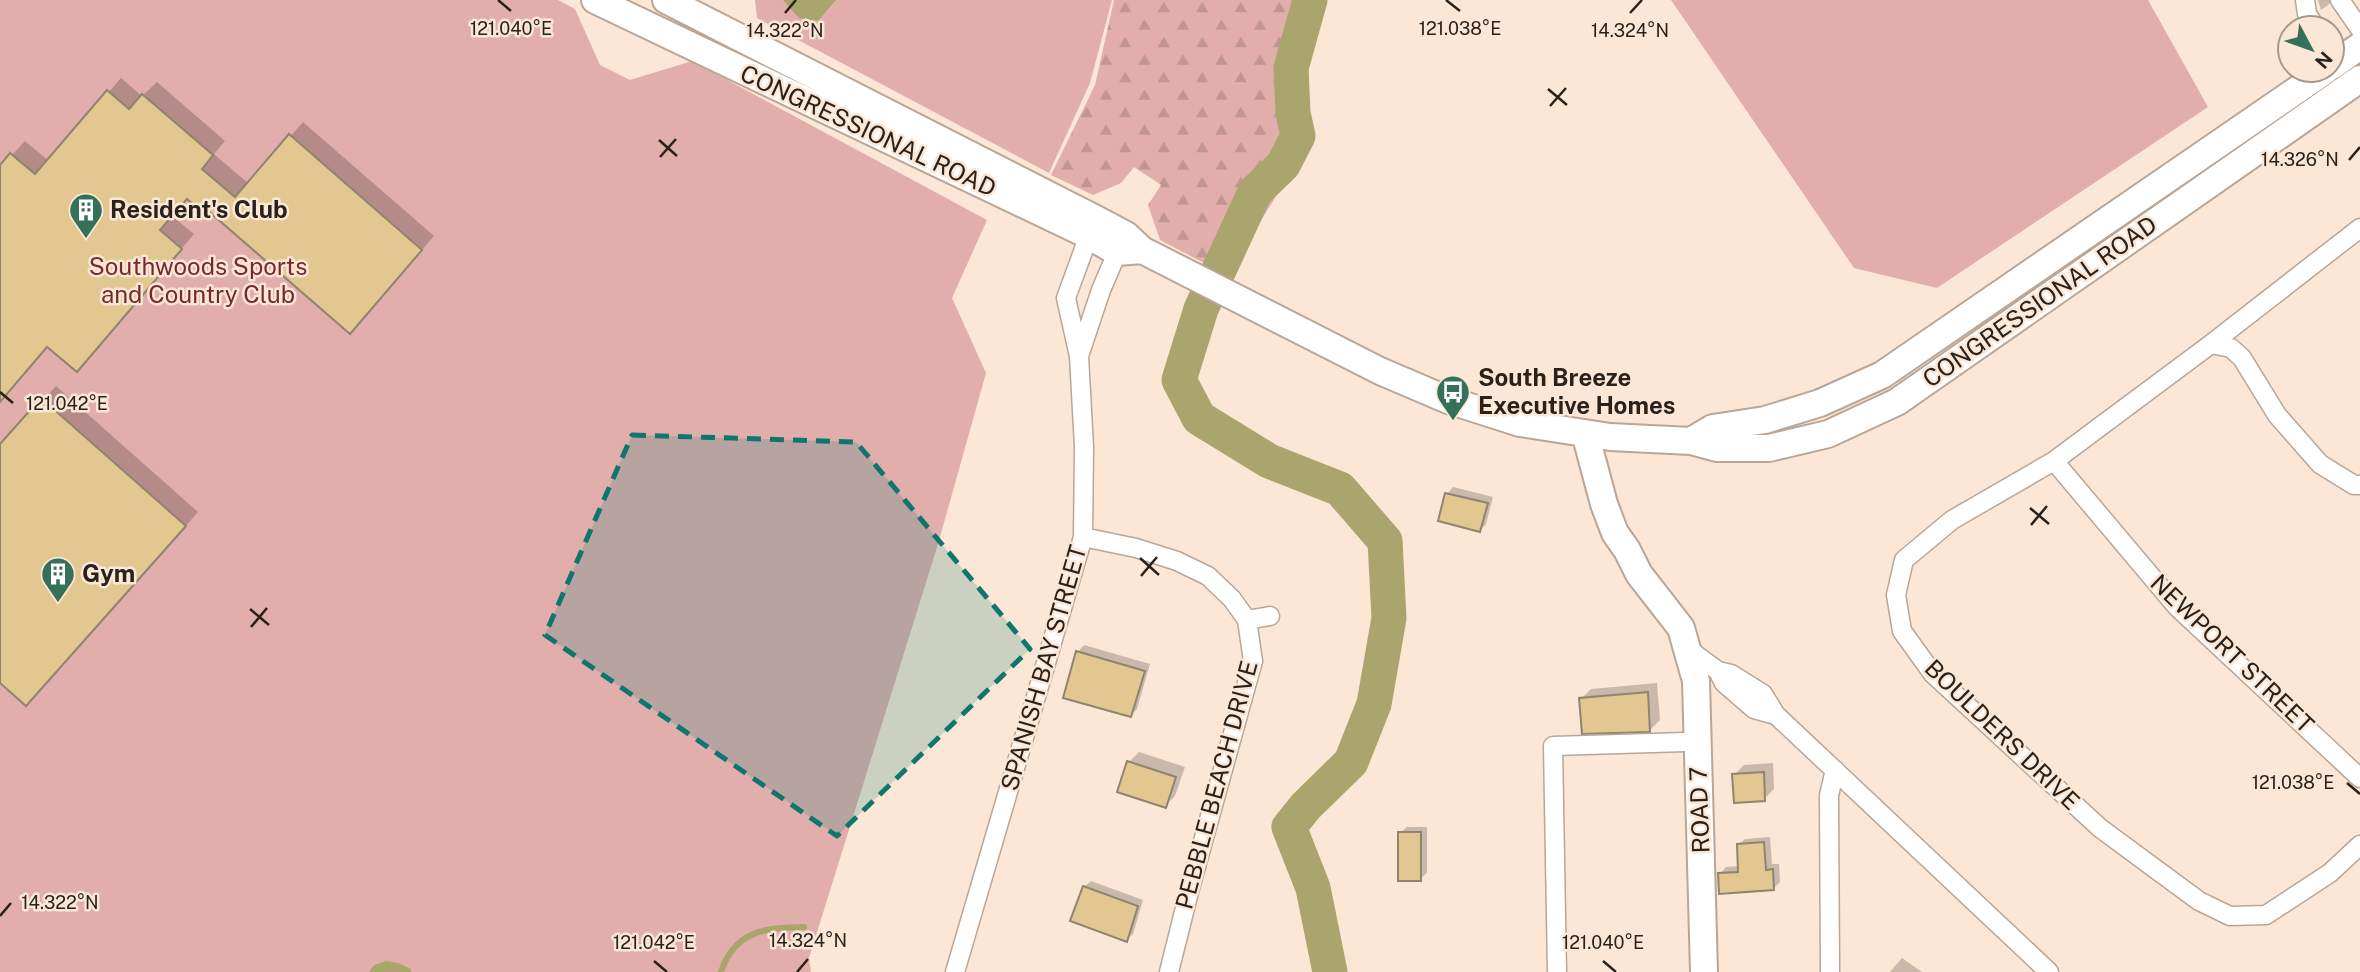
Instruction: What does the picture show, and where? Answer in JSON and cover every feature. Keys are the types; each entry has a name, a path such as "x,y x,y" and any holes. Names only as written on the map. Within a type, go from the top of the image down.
{"main road":[{"name":"CONGRESSIONAL ROAD","path":"595,0 630,8 1092,227"},
{"name":"CONGRESSIONAL ROAD","path":"666,0 834,86 1128,246 1174,265 1380,371 1448,400 1520,423 1597,435 1691,441 1717,448 1769,448 1828,434 1897,402 2358,83"},
{"name":"CONGRESSIONAL ROAD","path":"1691,441 1713,428 1765,420 1820,403 1882,375 2302,84"},
{"path":"1848,390 1859,420"},
{"name":"ROAD 7","path":"1597,435 1604,504 1615,533 1639,574 1675,619 1688,649 1696,681 1704,972"},
{"name":"ROAD 7","path":"1688,649 1683,684 1692,972"}],"street":[{"path":"2340,0 2360,29"},
{"path":"2346,69 2358,83"},
{"name":"SPANISH BAY STREET","path":"955,972 1083,537 1084,447 1079,356 1066,298 1092,227"},
{"name":"BOULDERS DRIVE","path":"2360,228 2054,461 1952,520 1904,560 1896,595 1902,631 1933,674 2100,828 2199,901 2230,916 2266,915 2330,873 2360,845"},
{"name":"SPANISH BAY STREET","path":"1079,356 1101,290 1128,246"},
{"path":"2211,344 2231,348 2242,359 2277,415 2320,464 2354,485 2360,485"},
{"name":"NEWPORT STREET","path":"2054,461 2177,607 2360,778"},
{"path":"1083,537 1136,548 1177,561 1208,576 1232,599 1247,620 1270,617"},
{"name":"PEBBLE BEACH DRIVE","path":"1169,972 1253,661 1247,620"},
{"path":"1688,649 1718,671 1731,674 1763,694 1776,715 2032,964 2049,972"},
{"path":"1557,972 1553,747 1685,742"},
{"path":"1830,972 1829,795 1835,770"}],"highlighted area":[{"path":"632,435 856,442 1030,649 837,836 545,635"}],"green space":[{"name":"Southwoods Sports and Country Club","path":"0,0 558,0 575,9 600,65 630,80 692,61 987,220 952,298 986,373 938,544 809,958 811,972 0,972"},
{"path":"755,0 1112,0 1090,83 1049,173 757,18"},
{"path":"1114,0 1324,0 1309,60 1307,106 1311,140 1227,275 1160,240 1148,205 1161,185 1134,167 1121,183 1093,195 1051,175 1095,85"},
{"path":"1671,0 2148,0 2208,107 1937,288 1854,268"}],"shaded area":[{"path":"783,0 836,0 818,21 799,18"},
{"path":"386,961 398,963 411,969 411,972 369,972 374,965"}],"building":[{"name":"Resident's Club","path":"107,90 129,109 142,94 213,155 202,169 235,197 289,134 422,250 350,334 206,209 203,213 187,199 160,230 182,249 77,372 47,347 0,402 0,165 10,153 35,174"},
{"name":"Gym","path":"41,398 186,526 26,706 0,683 0,444"},
{"path":"1445,493 1488,503 1480,532 1438,521"},
{"path":"1076,651 1145,671 1131,717 1063,698"},
{"path":"1648,692 1650,732 1582,734 1579,698"},
{"path":"1127,761 1176,777 1166,808 1117,792"},
{"path":"1764,772 1765,801 1734,803 1732,774"},
{"path":"1398,832 1421,832 1421,881 1398,881"},
{"path":"1764,842 1766,870 1773,869 1774,890 1719,894 1718,873 1738,872 1737,844"},
{"path":"1083,886 1138,906 1127,942 1070,921"}],"waterway":[{"path":"1310,0 1291,68 1293,113 1298,136 1283,165 1255,192 1201,309 1179,380 1199,418 1269,461 1340,489 1385,541 1389,618 1374,704 1351,762 1306,806 1289,827 1313,888 1330,972"},
{"path":"721,972 734,947 753,934 804,927"}],"place":[{"name":"Resident's Club","path":"86,240"},
{"name":"South Breeze Executive Homes","path":"1453,422"},
{"name":"Gym","path":"58,604"}]}
